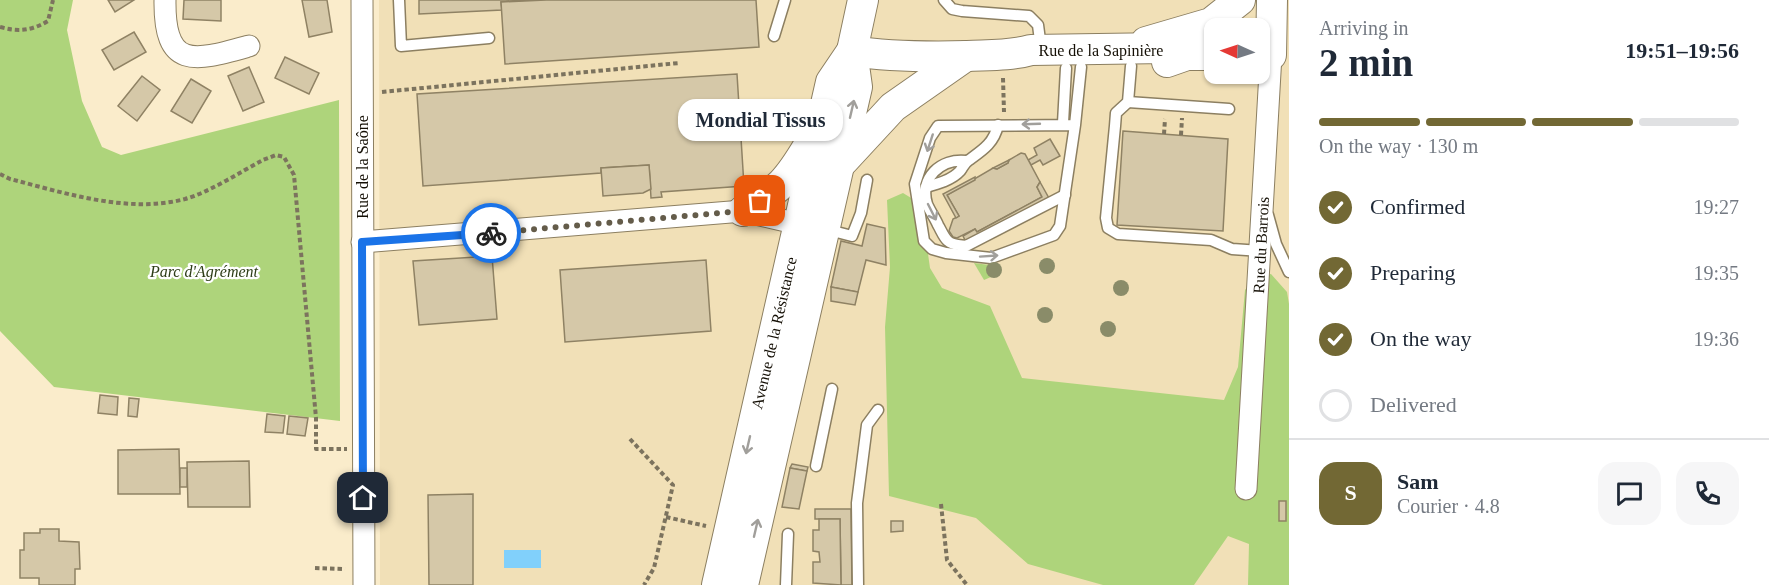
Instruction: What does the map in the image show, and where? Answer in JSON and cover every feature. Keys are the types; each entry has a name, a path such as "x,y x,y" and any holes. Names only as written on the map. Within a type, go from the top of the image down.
{"main road":[{"name":"Avenue de la Résistance","path":"743,585 796,356 790,329 810,245 809,234 839,165 857,87 852,51 863,0"},
{"path":"1125,57 1211,23 1240,0"},
{"name":"Rue du Barrois","path":"1272,0 1273,55"},
{"name":"Rue de la Sapinière","path":"1019,53 1029,69 1074,68 1165,48 1201,55"},
{"name":"Avenue de la Résistance","path":"717,585 729,531 812,226 821,125 831,82 852,51"},
{"name":"Rue de la Sapinière","path":"852,51 893,57 1019,53 1125,57"},
{"path":"839,165 893,107 966,56"},
{"path":"743,211 766,197 790,177 821,125"}],"street":[{"path":"165,0 166,33 175,49 183,54 201,57 249,46"},
{"name":"Rue de la Saône","path":"362,0 364,585"},
{"name":"Rue du Barrois","path":"1246,489 1273,55"},
{"path":"362,242 743,211 812,226"}],"lane":[{"path":"399,0 401,46 489,38"},
{"path":"774,36 785,0"},
{"path":"944,0 952,9 962,11 1029,16 1038,25 1019,53"},
{"path":"1125,57 1128,102"},
{"path":"1063,123 1074,68"},
{"path":"1074,68 1075,125 1060,226 1054,236 995,257 946,253 932,249 924,241 915,184 931,136 938,126 945,124 1063,123 1075,125"},
{"path":"1229,109 1128,102 1116,113 1106,218 1108,228 1118,234 1212,240 1232,249 1261,251"},
{"path":"926,187 942,183 959,173 966,161 981,152 995,138 1001,125"},
{"path":"966,161 956,160 937,168 928,177 927,203 947,241 966,246 1065,195"},
{"path":"812,226 852,236 861,213 867,180"},
{"path":"1264,197 1276,244 1289,272"},
{"path":"816,465 832,389"},
{"path":"858,585 857,503 867,425 878,410"},
{"path":"786,585 788,534"}],"path":[{"path":"0,27 25,31 36,28 48,21 53,0"},
{"path":"1001,125 1019,53"},
{"path":"362,94 679,63"},
{"path":"1181,135 1182,114"},
{"path":"0,174 10,179 95,199 160,204 188,198 269,157 276,155 284,157 294,175 316,418 316,449 346,449"},
{"path":"630,439 673,485 654,568 644,585"},
{"path":"941,504 947,560 967,585"},
{"path":"666,517 729,531"},
{"path":"315,567 346,569"}],"shaded area":[{"path":"379,0 1289,0 1289,585 380,585"}],"green space":[{"name":"Parc d'Agrément","path":"0,0 73,0 67,30 82,101 102,147 121,155 339,100 340,421 54,387 0,331"},
{"path":"903,193 921,204 930,268 942,288 990,306 1022,378 1224,400 1238,367 1245,290 1255,277 1271,274 1287,292 1289,304 1289,585 1248,585 1249,544 1228,536 1194,585 1103,585 1028,564 976,518 889,496 885,327 890,267 887,200"},
{"path":"974,263 997,266 1000,273 984,280"}],"water":[{"path":"504,550 541,550 541,568 504,568"}],"building":[{"path":"108,0 134,0 115,12"},
{"path":"184,0 221,0 221,21 183,19"},
{"path":"302,0 327,0 332,32 309,37"},
{"path":"419,0 546,0 501,2 502,10 419,14"},
{"path":"756,0 759,47 505,64 501,2"},
{"path":"134,32 146,52 114,70 102,50"},
{"path":"285,57 319,73 309,94 275,78"},
{"path":"249,67 264,102 243,111 228,76"},
{"path":"737,74 744,186 661,192 662,197 651,198 649,165 601,168 601,173 423,186 417,94"},
{"path":"142,76 160,90 137,121 118,106"},
{"path":"191,79 211,91 192,123 171,111"},
{"path":"1123,131 1228,139 1223,231 1117,225"},
{"path":"1050,139 1060,156 1043,165 1040,160 1031,165 1028,160 1037,155 1034,148"},
{"path":"1021,153 1025,154 1040,182 1037,187 1042,197 977,232 975,229 957,238 953,237 949,231 953,219 959,216 947,195 993,168 997,169 1008,163"},
{"path":"1009,160 997,169 993,168"},
{"path":"649,165 651,189 643,193 603,196 601,168"},
{"path":"975,177 975,180 947,195 959,216 956,218 943,194"},
{"path":"1040,182 1050,200 967,244 963,236 975,229 977,232 1042,197 1037,187"},
{"path":"867,224 885,228 886,265 866,260 858,292 831,287 841,241 862,246"},
{"path":"492,256 497,319 419,325 413,261"},
{"path":"706,260 711,331 565,342 560,270"},
{"path":"831,287 858,292 855,305 831,301"},
{"path":"100,395 118,397 117,415 98,413"},
{"path":"129,398 139,399 137,417 128,416"},
{"path":"267,414 285,416 283,433 265,432"},
{"path":"289,416 308,418 305,436 287,434"},
{"path":"179,449 180,494 118,494 118,450"},
{"path":"249,461 250,507 188,507 187,462"},
{"path":"792,464 808,467 807,471 790,468"},
{"path":"180,468 187,468 187,487 180,487"},
{"path":"790,468 807,471 799,509 782,507"},
{"path":"473,494 473,585 429,585 428,495"},
{"path":"1279,501 1286,501 1286,521 1279,521"},
{"path":"815,509 851,509 852,585 841,585 840,519 815,519"},
{"path":"819,519 840,519 841,585 813,583 813,562 820,562 819,552 813,551 813,530 819,530"},
{"path":"891,521 903,521 903,531 891,532"},
{"path":"40,529 59,529 59,541 79,542 80,569 75,569 75,585 39,585 39,578 20,578 20,550 24,550 24,533 40,533"}],"way so far":[{"path":"491,233 743,211 760,201"}],"place":[{"name":"Mondial Tissus","path":"760,201"}],"route":[{"path":"363,498 362,242 491,233"}]}
